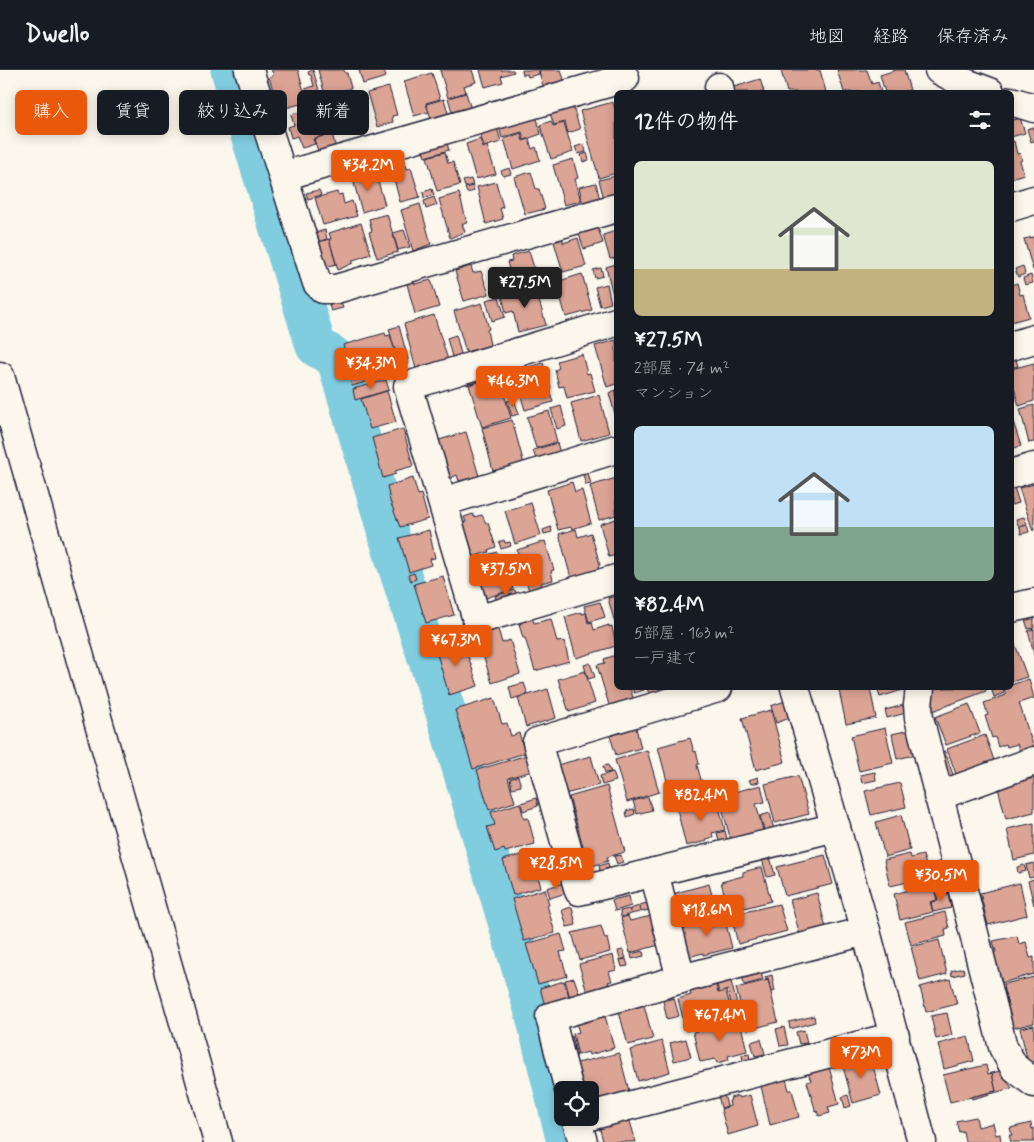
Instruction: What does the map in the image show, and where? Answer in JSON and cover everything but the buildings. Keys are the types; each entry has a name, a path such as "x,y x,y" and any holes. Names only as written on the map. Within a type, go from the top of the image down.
{"street":[{"path":"249,70 317,283 321,288 336,290 614,209"},
{"path":"283,176 626,80"},
{"path":"947,81 982,90"},
{"path":"1014,101 1034,108"},
{"path":"1014,206 1034,200"},
{"path":"614,323 408,386 477,620 614,580"},
{"path":"1014,345 1034,339"},
{"path":"0,376 218,1142"},
{"path":"443,502 614,450"},
{"path":"1014,473 1034,467"},
{"path":"1014,607 1034,603"},
{"path":"711,690 537,742 579,891 836,827"},
{"path":"797,690 895,1036 922,1142"},
{"path":"920,690 919,718 1003,1047 1014,1067 1034,1083"},
{"path":"938,796 1034,761"},
{"path":"654,872 681,979"},
{"path":"567,1081 550,1017 681,979 866,932"},
{"path":"599,1117 895,1036"}],"waterway":[{"path":"231,70 316,346 337,360 396,560 445,710 535,1012 567,1142"}]}
